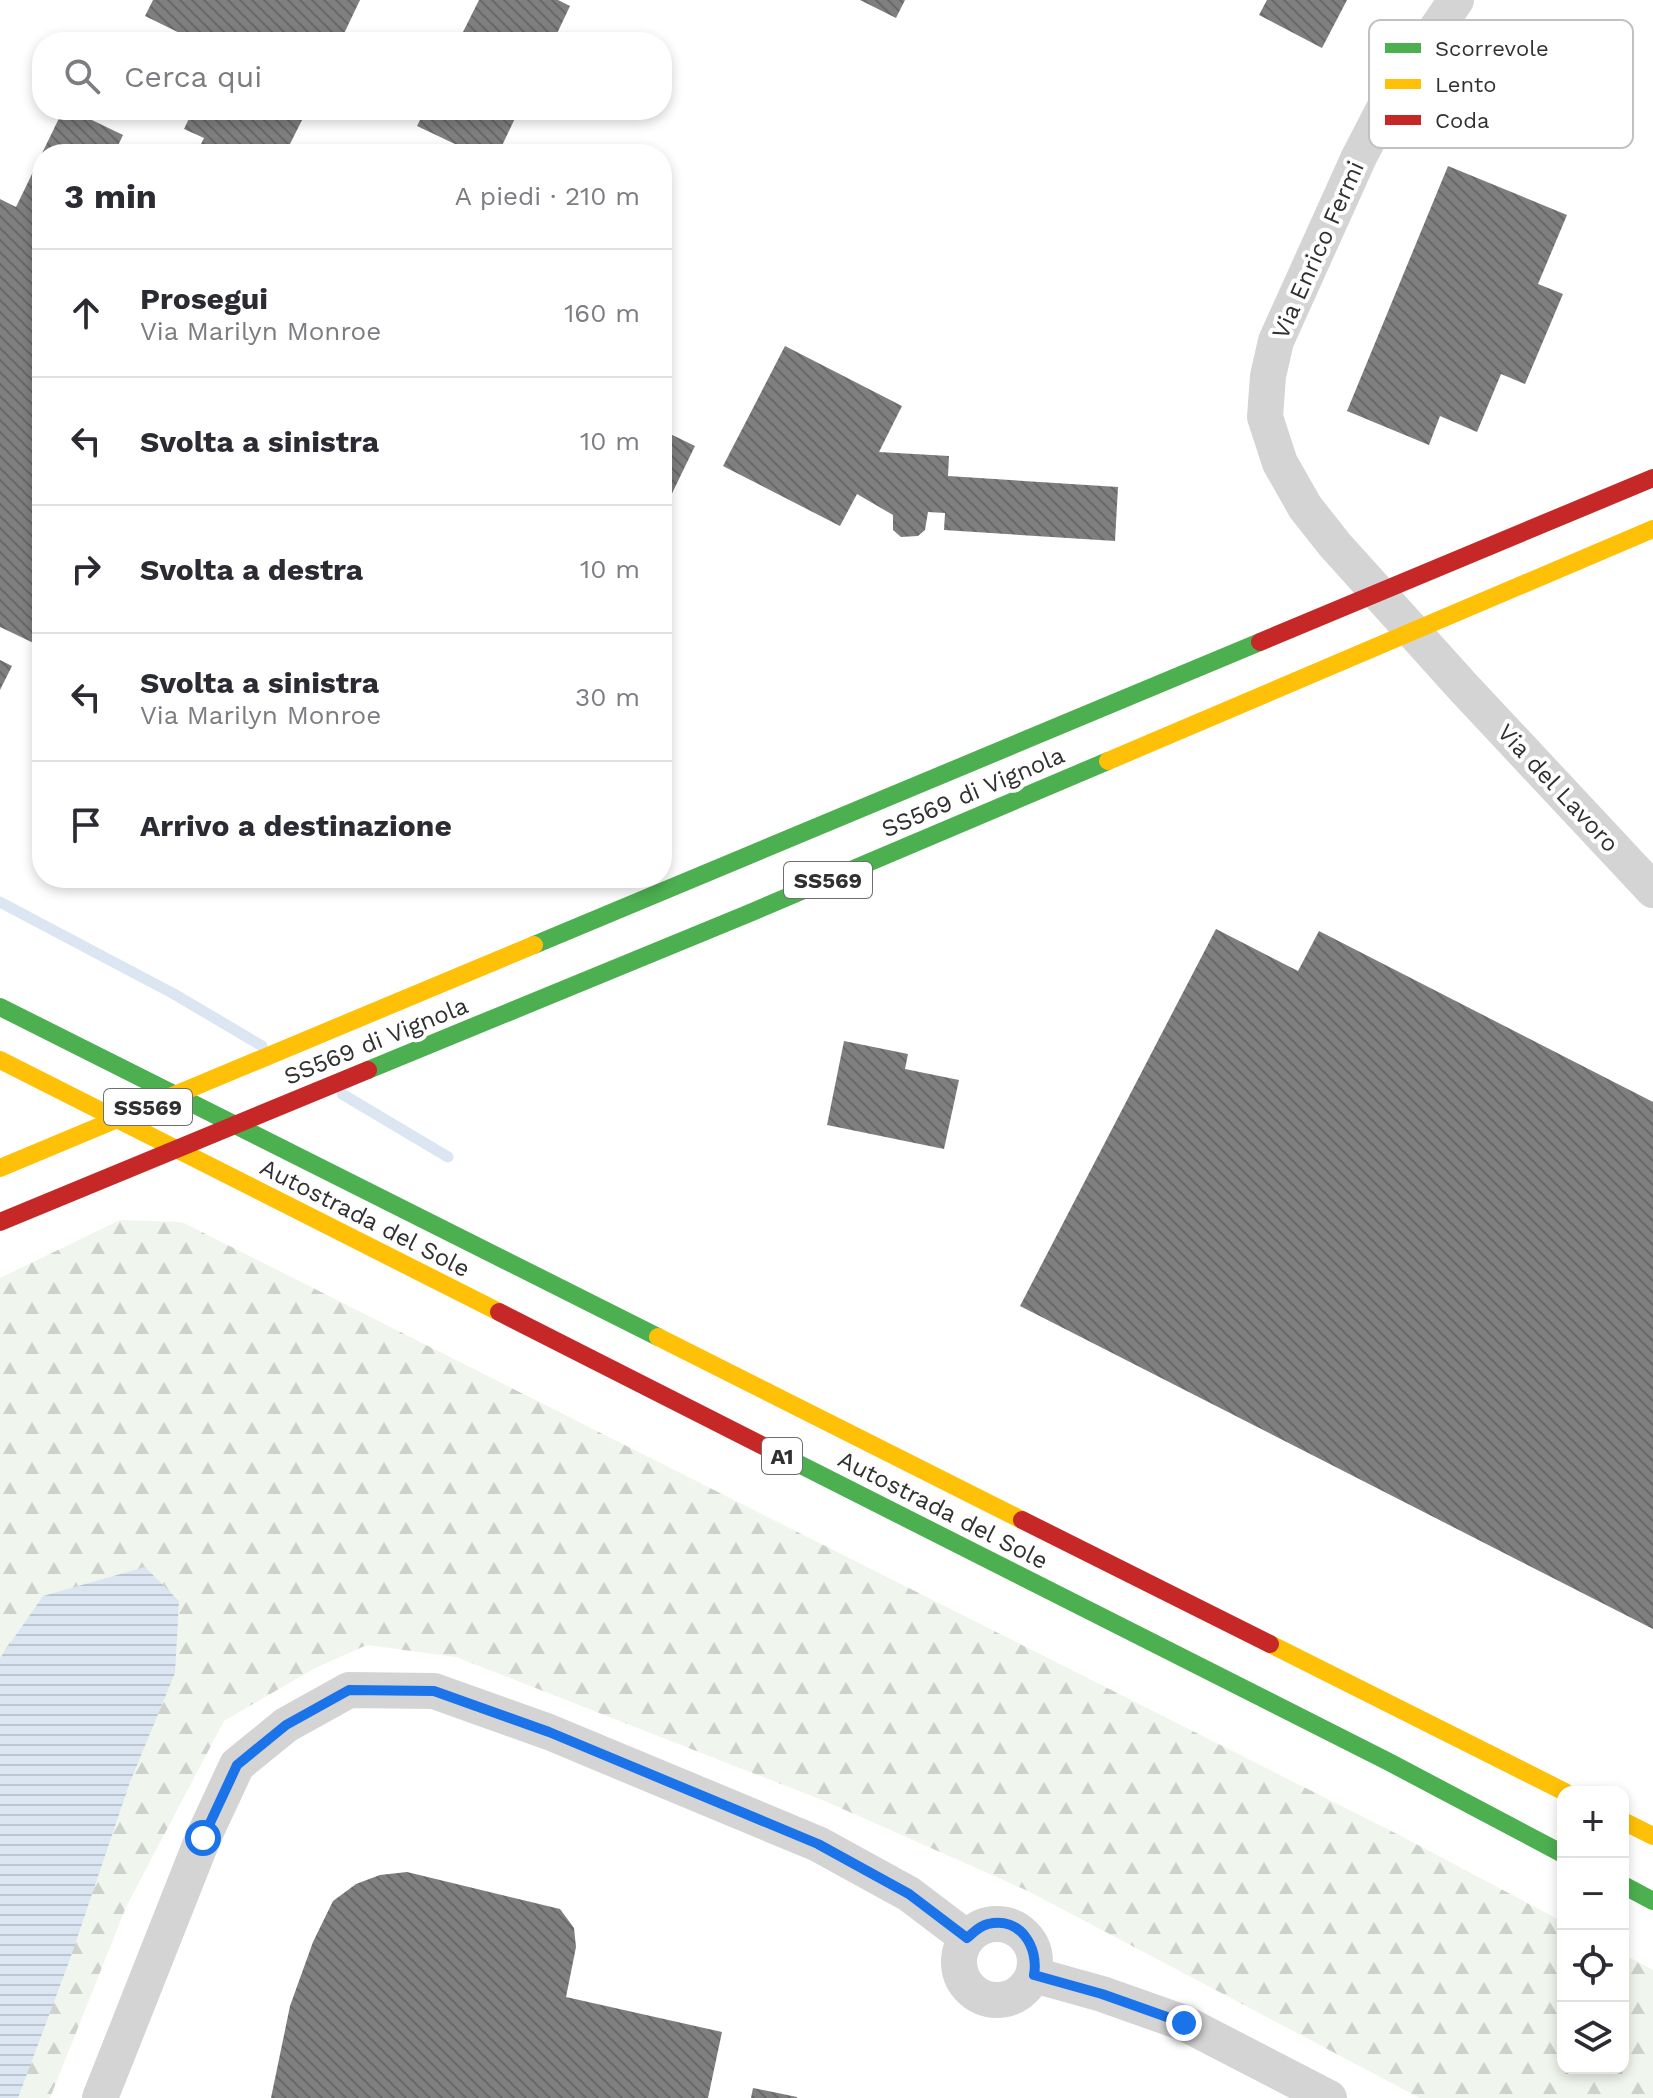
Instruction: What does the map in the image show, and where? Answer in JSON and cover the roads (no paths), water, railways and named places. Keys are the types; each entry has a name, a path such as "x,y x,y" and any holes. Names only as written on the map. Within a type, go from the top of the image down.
{"highway":[{"name":"SS569 di Vignola","path":"672,887 1653,478"},
{"name":"SS569 di Vignola","path":"0,1222 760,909 1653,529"},
{"name":"SS569 di Vignola","path":"0,1168 671,888"},
{"name":"Autostrada del Sole","path":"0,1007 1557,1788"},
{"name":"Autostrada del Sole","path":"0,1060 1389,1762 1557,1851"},
{"path":"183,1167 367,1071"},
{"path":"1629,1824 1653,1836"},
{"path":"1629,1888 1653,1901"}],"street":[{"path":"1429,20 1434,0"},
{"name":"Via Enrico Fermi","path":"1442,20 1456,0"},
{"name":"Via Enrico Fermi","path":"1369,138 1276,341 1268,376 1265,417 1280,463 1305,507 1335,545 1463,687"},
{"name":"Via del Lavoro","path":"1463,687 1653,890"},
{"path":"100,2098 203,1838 237,1765 286,1725 349,1690 434,1691 549,1732 818,1844 909,1894 967,1938"},
{"path":"1001,1923 1013,1927 1032,1944 1036,1957 1034,1975 1023,1991 1012,1997 987,1999 966,1985 958,1962 961,1950 967,1938 988,1924 1001,1923"},
{"path":"1034,1975 1102,1994 1184,2023 1329,2098"}],"waterway":[{"path":"0,902 174,994 262,1046"},
{"path":"342,1094 448,1157"}]}
